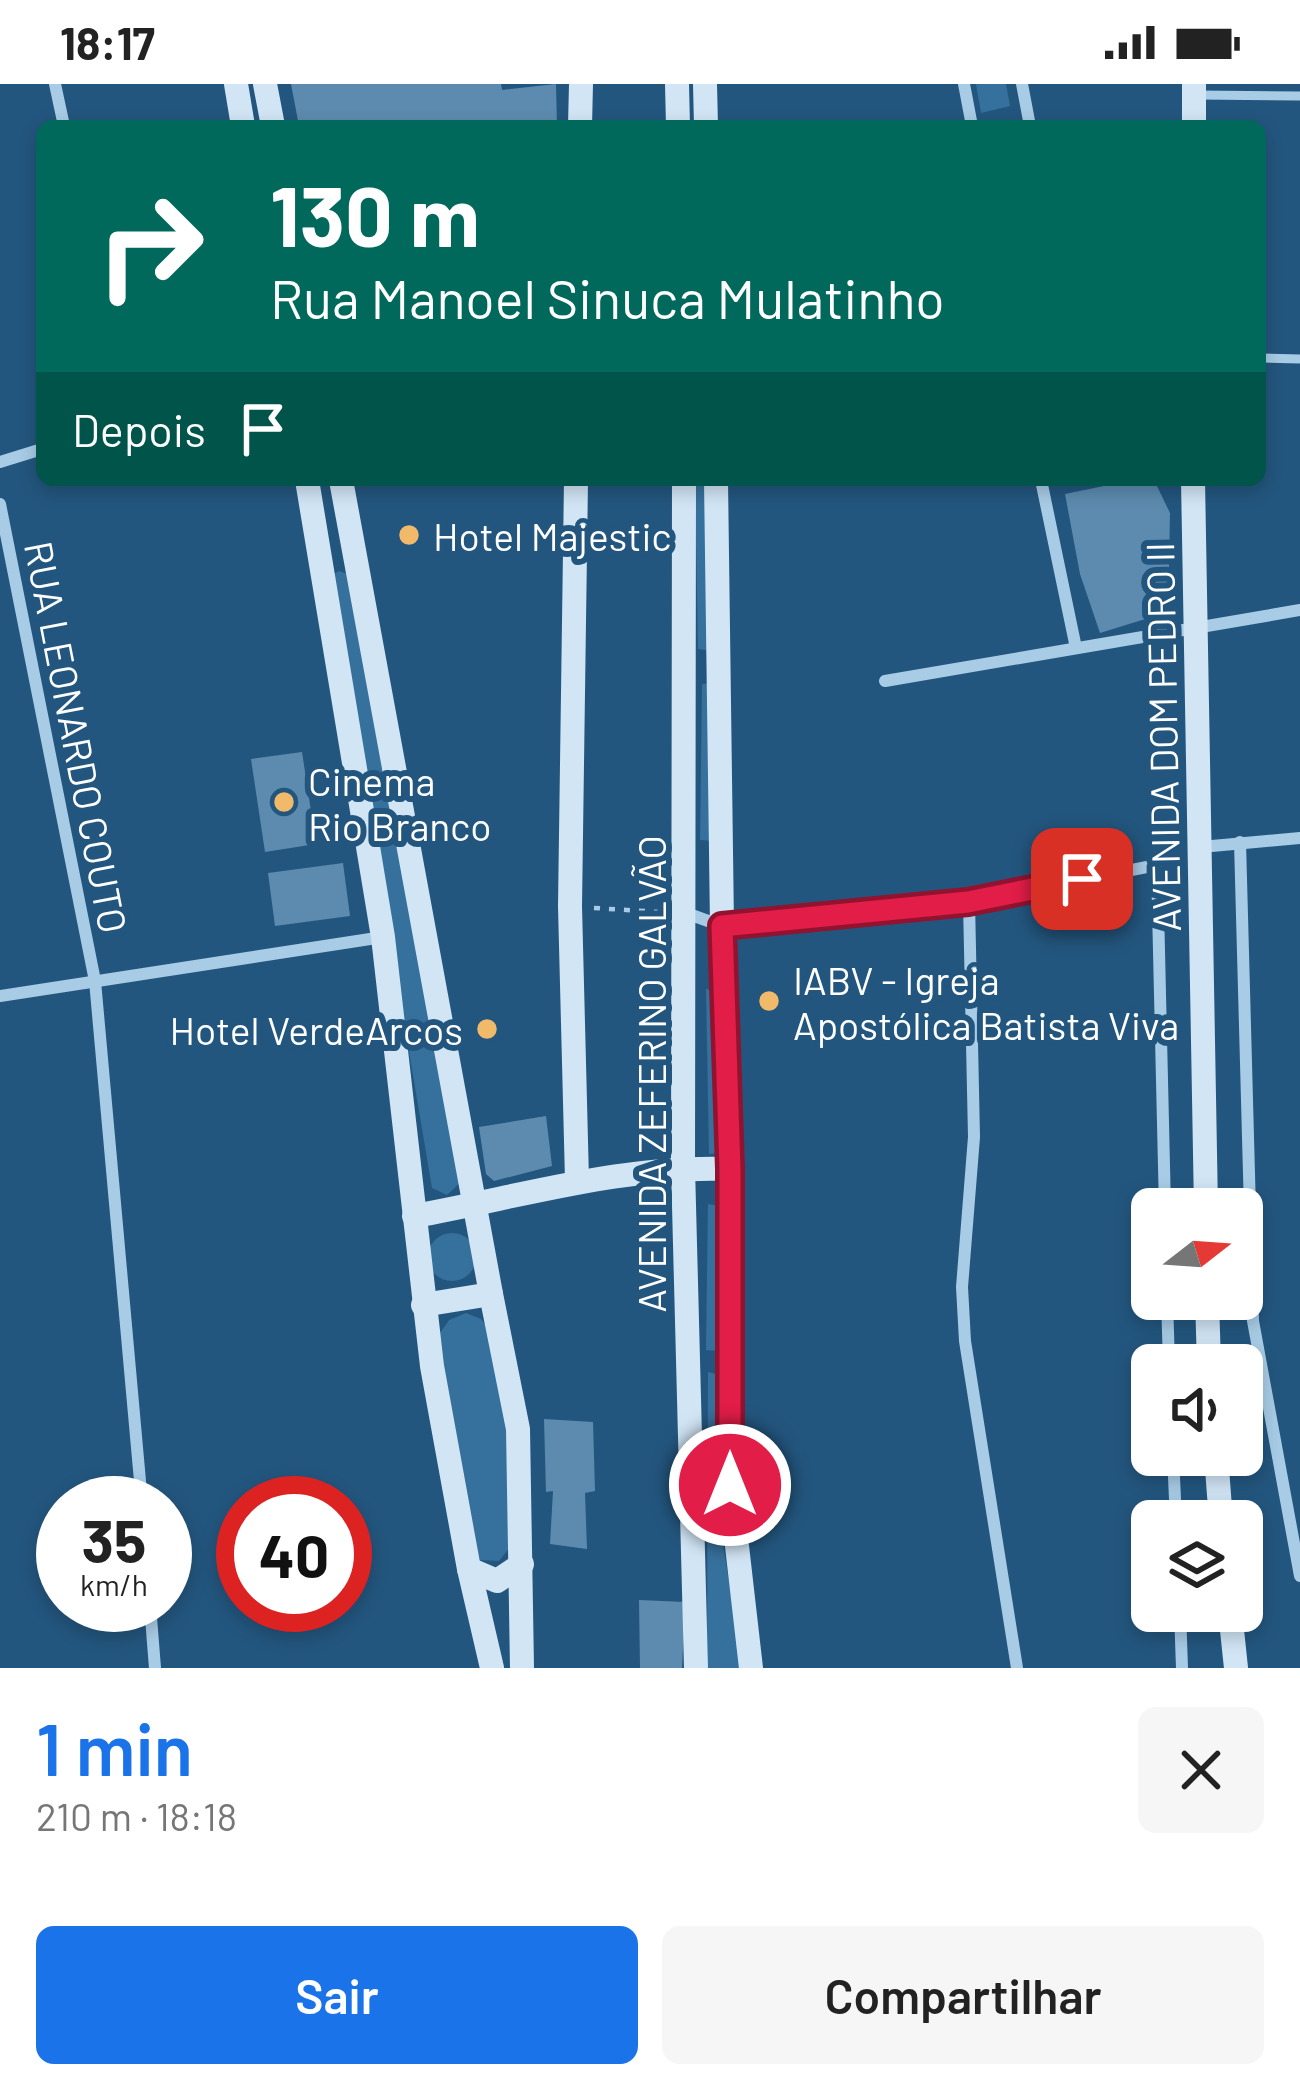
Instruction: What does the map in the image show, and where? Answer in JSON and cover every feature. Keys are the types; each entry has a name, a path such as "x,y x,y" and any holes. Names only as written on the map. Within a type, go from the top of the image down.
{"street":[{"path":"55,84 63,120"},
{"path":"236,84 243,120"},
{"path":"265,84 272,120"},
{"path":"580,120 581,84"},
{"path":"677,84 678,120"},
{"path":"705,84 706,120"},
{"path":"964,84 971,120"},
{"path":"1022,84 1028,120"},
{"path":"1194,89 1194,120"},
{"path":"0,462 36,451"},
{"path":"308,486 383,937 423,1305 469,1569 492,1668"},
{"path":"342,486 518,1430 522,1668"},
{"name":"AVENIDA ZEFERINO GALVÃO","path":"576,486 570,906 577,1180"},
{"name":"AVENIDA ZEFERINO GALVÃO","path":"684,486 683,1167 696,1668"},
{"name":"AVENIDA ZEFERINO GALVÃO","path":"716,486 730,1169 730,1485 751,1668"},
{"path":"1042,486 1076,648"},
{"name":"AVENIDA DOM PEDRO II","path":"1193,486 1206,1188"},
{"name":"RUA LEONARDO COUTO","path":"0,504 95,981 140,1476"},
{"path":"320,553 353,547"},
{"path":"885,681 1300,610"},
{"path":"1201,847 1300,838"},
{"path":"1240,842 1253,1322 1300,1576"},
{"path":"686,913 722,926 968,902 1157,865 1165,1188"},
{"path":"968,902 974,1137 962,1287 965,1341 1017,1668"},
{"path":"0,996 383,937"},
{"path":"414,1216 577,1180 683,1167 730,1169"},
{"path":"423,1305 491,1294"},
{"path":"469,1569 497,1581 522,1564"},
{"path":"152,1632 155,1668"},
{"path":"1181,1632 1182,1668"},
{"path":"1233,1632 1237,1668"}],"lane":[{"path":"1194,89 1300,96"},
{"path":"1266,358 1300,359"}],"path":[{"path":"570,906 686,913"}],"shaded area":[{"path":"976,84 1006,84 1010,106 981,113"},
{"path":"695,486 709,486 712,651 698,649"},
{"path":"339,571 351,575 461,1182 447,1195 432,1188 329,577"},
{"path":"715,683 717,841 700,840 702,684"},
{"path":"706,989 720,991 722,1153 709,1154"},
{"path":"708,1204 719,1206 719,1351 706,1350"},
{"path":"452,1233 469,1240 476,1257 469,1274 452,1281 435,1274 428,1257 435,1240"},
{"path":"466,1313 481,1319 492,1333 506,1422 511,1546 499,1561 480,1560 472,1545 438,1336 449,1320"},
{"path":"708,1372 716,1374 715,1495 743,1668 707,1668"}],"building":[{"path":"291,84 501,84 502,90 556,84 557,120 298,120"},
{"path":"1104,486 1157,486 1170,513 1168,612 1100,633 1080,574 1065,494"},
{"name":"Cinema Rio Branco","path":"302,752 316,844 265,852 251,759"},
{"path":"343,863 350,916 275,926 268,873"},
{"path":"546,1116 552,1166 494,1181 486,1174 479,1127"},
{"path":"544,1419 593,1422 595,1491 585,1493 587,1549 550,1544 553,1491 546,1492"},
{"path":"639,1600 685,1602 682,1668 640,1668"}],"place":[{"name":"Hotel Majestic","path":"409,535"},
{"name":"Cinema Rio Branco","path":"284,802"},
{"name":"IABV - Igreja Apostólica Batista Viva","path":"769,1001"},
{"name":"Hotel VerdeArcos","path":"487,1029"}],"route":[{"path":"730,1485 730,1169 722,926 968,902 1082,879"}]}
